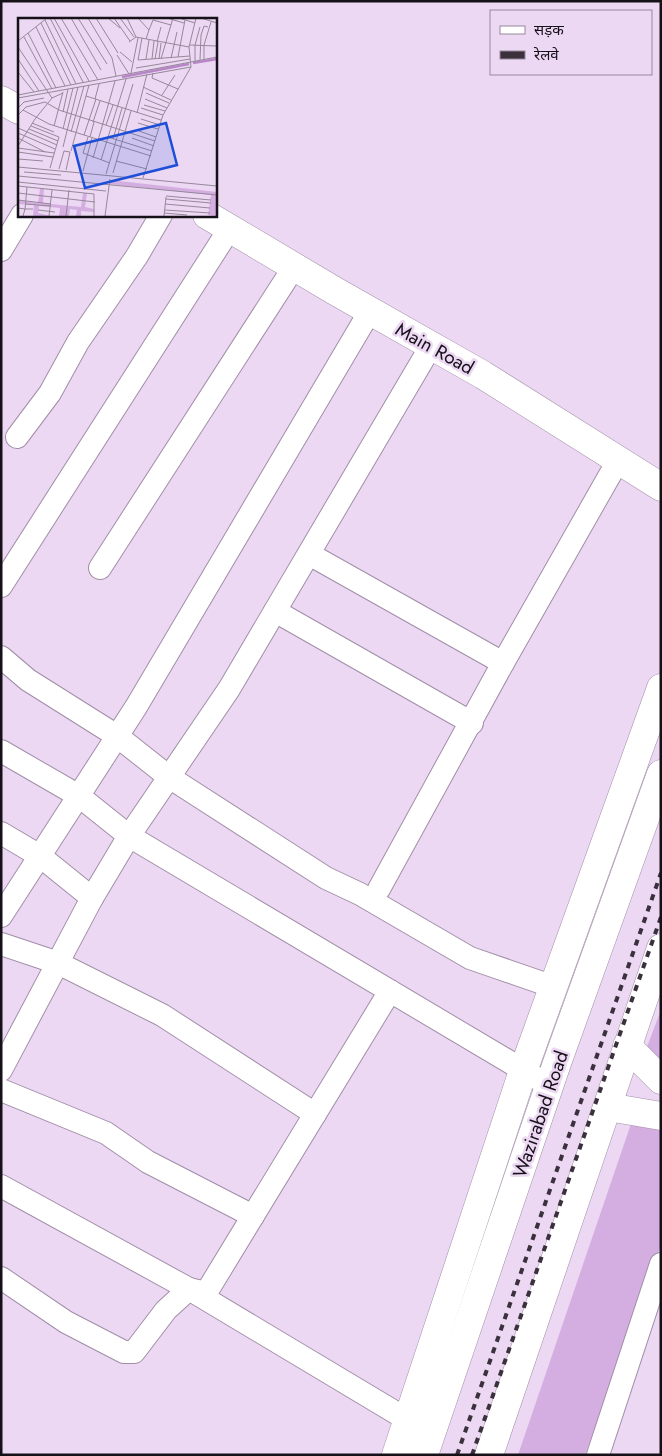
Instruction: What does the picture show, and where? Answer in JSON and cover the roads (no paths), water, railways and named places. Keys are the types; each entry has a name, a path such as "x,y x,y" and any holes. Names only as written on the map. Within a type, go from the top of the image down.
{"main road":[{"path":"1,100 18,109"},
{"name":"Main Road","path":"219,221 619,459 661,487"},
{"path":"396,1455 523,1071 661,688"},
{"name":"Wazirabad Road","path":"424,1455 550,1086 661,774"},
{"path":"489,1455 661,948"},
{"path":"627,1046 661,1080"},
{"path":"608,1108 661,1116"}],"street":[{"path":"1,250 21,216"},
{"path":"18,437 50,393 78,342 137,256 160,216"},
{"path":"1,586 219,221"},
{"path":"100,568 294,266"},
{"path":"2,916 117,736 370,311"},
{"path":"1,1070 92,898 129,836 229,689 430,346"},
{"path":"379,889 472,723 503,663 619,459"},
{"path":"309,554 503,663"},
{"path":"275,611 472,723"},
{"path":"1,657 28,680 117,736 169,778 326,878 360,894 470,958 554,987"},
{"path":"1,750 79,796 129,836 550,1086"},
{"path":"1,833 40,856 92,898"},
{"path":"1,944 58,963 162,1015 315,1114"},
{"path":"189,1289 206,1293 390,991"},
{"path":"1,1090 106,1133 148,1162 253,1216"},
{"path":"1,1186 189,1289 408,1420"},
{"path":"598,1455 661,1264"},
{"path":"1,1278 66,1322 124,1352 134,1352 166,1310 189,1289"}],"railway":[{"path":"457,1455 661,873"},
{"path":"472,1455 661,917"}]}
